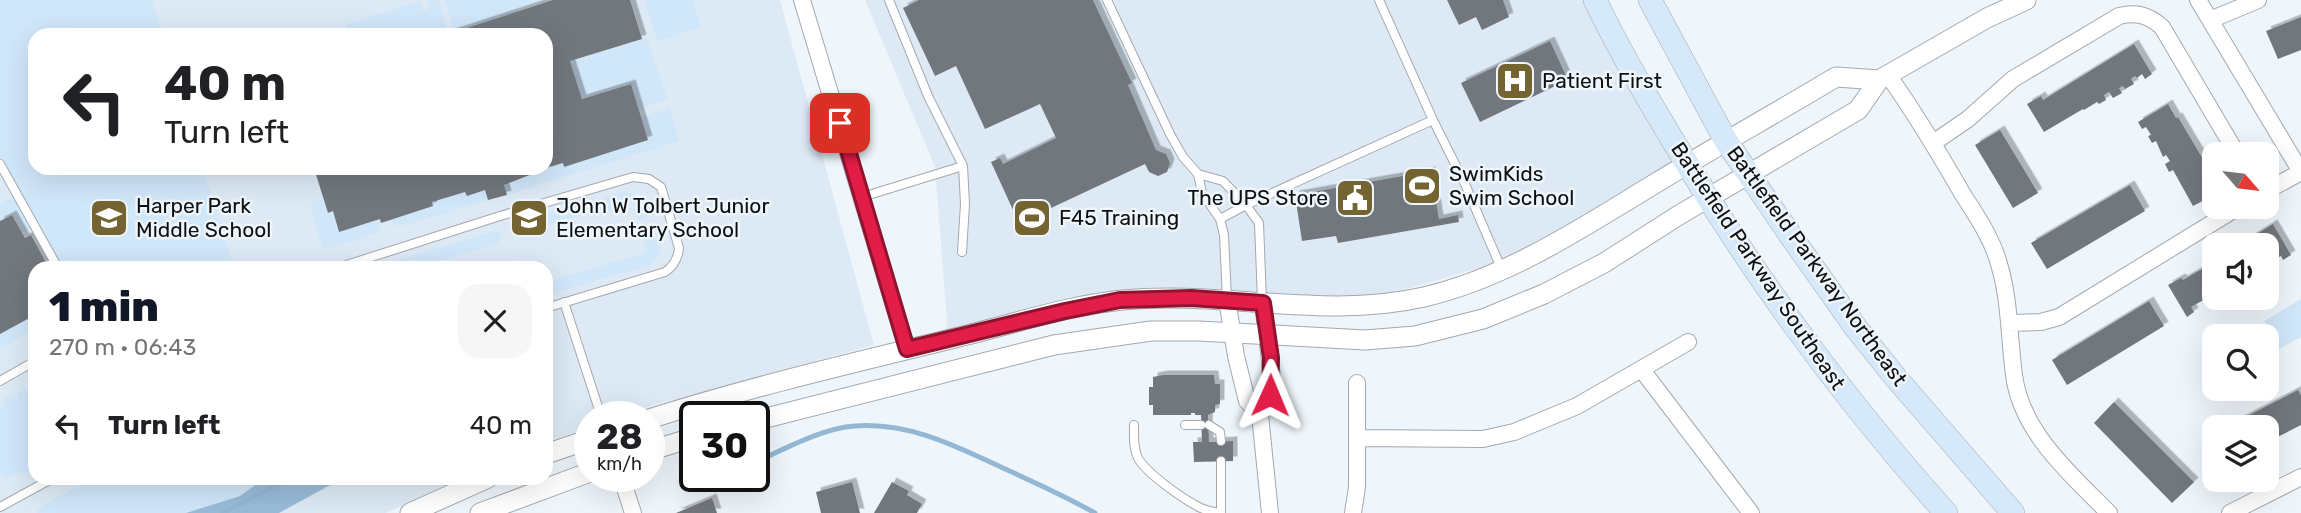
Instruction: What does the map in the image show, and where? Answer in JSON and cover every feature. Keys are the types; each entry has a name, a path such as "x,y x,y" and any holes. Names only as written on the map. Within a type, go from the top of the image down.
{"main road":[{"name":"Battlefield Parkway Southeast","path":"1595,0 1671,138 1811,352 1889,449 1947,513"},
{"name":"Battlefield Parkway Northeast","path":"1650,0 1726,141 1856,328 1936,426 2013,513"}],"street":[{"path":"802,0 907,349"},
{"path":"770,417 1054,345 1151,331 1365,340 1415,336 1483,320 1571,282 1858,110 1884,77 1987,18 2026,0"},
{"path":"2198,0 2301,172 2279,184"},
{"path":"2210,20 2258,0"},
{"path":"1933,143 1968,119 2013,79 2119,16 2131,13 2153,19 2162,27 2230,142"},
{"path":"665,414 907,349 1120,300 1227,299 1302,307 1381,304 1425,297 1501,269 1552,246 1836,77 1884,77"},
{"path":"1884,77 1933,143 1991,241 1999,263 2010,323 2014,378 2030,423 2046,447 2109,513"},
{"path":"2010,323 2041,322 2059,317 2219,219"},
{"path":"1227,299 1247,401 1260,415"},
{"path":"1263,303 1271,358 1271,386 1270,395 1260,415 1270,513"},
{"path":"1357,438 1483,439 1499,436 1577,406 1688,342"},
{"path":"1642,370 1751,513"},
{"path":"1353,513 1357,488 1357,383"},
{"path":"553,452 574,444"},
{"path":"2230,513 2301,477"},
{"path":"480,513 574,478"},
{"path":"410,513 472,485"},
{"path":"626,492 633,513"}],"lane":[{"path":"889,0 928,96 963,166 965,204 962,252"},
{"path":"1107,0 1170,134 1183,157 1198,174 1202,193 1220,219 1224,235 1227,299"},
{"path":"1379,0 1465,184 1501,269"},
{"path":"1220,219 1433,120"},
{"path":"0,164 54,261"},
{"path":"862,197 963,166"},
{"path":"1198,174 1223,181 1259,223 1263,303"},
{"path":"359,261 633,177 649,179 661,187 679,248 678,257 672,267 665,272 553,305"},
{"path":"564,302 596,401"},
{"path":"0,382 28,365"},
{"path":"1134,425 1138,459 1150,472 1186,500 1200,508 1220,513 1221,461"},
{"path":"1185,425 1205,425 1220,432 1221,441"},
{"path":"0,507 40,485"}],"shaded area":[{"name":"John W Tolbert Junior Elementary School","path":"0,0 780,0 874,345 665,402 574,401 574,432 553,440 553,261 28,261 28,485 447,485 386,513 0,513"},
{"path":"0,0 152,0 161,28 28,28 28,175 205,175 232,261 58,261 0,157"},
{"path":"427,0 439,0 447,28 347,28 346,24 420,1 424,11 430,9"},
{"path":"445,0 545,0 517,8 517,13 464,28 453,28"},
{"path":"645,0 693,0 701,27 657,41"},
{"path":"865,0 1595,0 1687,164 1552,246 1391,294 1263,304 1065,311 945,341 947,322 935,167"},
{"path":"647,38 667,99 639,109 631,84 582,99 570,61"},
{"path":"669,108 679,141 507,195 504,185 524,178 524,175 553,175 553,166 563,163 564,166 648,140 641,117"},
{"path":"485,190 488,200 406,225 393,225 392,219 433,206 432,202 465,192 467,195"},
{"path":"623,192 643,199 650,208 650,213 638,221 633,203 523,232 516,230 515,224"},
{"path":"15,196 32,228 23,233 12,214 0,221 0,204"},
{"path":"323,199 328,213 333,211 339,232 380,219 380,232 327,249 322,246 310,207 313,202"},
{"path":"498,230 502,239 496,244 439,261 396,261"},
{"path":"653,238 660,245 660,255 651,265 553,293 553,280 647,252 643,239"},
{"path":"2301,299 2301,337 2279,349 2279,324 2266,324 2264,321"},
{"path":"28,319 28,333 0,349 0,334"},
{"path":"23,390 28,390 28,472 23,475 20,472 5,478 0,476 0,408 5,405 3,400 8,397 10,399"},
{"path":"80,485 255,485 240,496 186,513 38,513 37,509"},
{"path":"255,485 330,485 279,513 186,513 240,496"}],"building":[{"path":"553,0 630,0 642,39 570,61 582,99 631,84 648,140 564,167 563,163 553,166 553,28 467,28"},
{"path":"919,0 1093,0 1132,83 1128,85 1156,150 1166,154 1170,163 1167,172 1158,176 1149,172 1145,164 1019,223 991,162 1000,158 1003,164 1056,138 1040,104 985,129 956,66 935,76 903,8"},
{"path":"1447,0 1503,0 1509,17 1482,30 1476,17 1459,25"},
{"path":"2301,17 2301,50 2278,59 2266,31"},
{"name":"Patient First","path":"1550,41 1568,80 1480,122 1461,83"},
{"path":"2134,44 2152,74 2145,79 2142,74 2137,78 2135,76 2131,79 2134,84 2125,89 2123,86 2119,88 2122,93 2113,98 2109,92 2104,95 2106,100 2083,109 2044,132 2027,104 2041,96 2043,100"},
{"path":"2168,104 2202,157 2202,201 2193,206 2173,170 2169,172 2165,164 2170,161 2166,155 2163,157 2156,141 2152,143 2146,127 2142,129 2138,122"},
{"path":"2000,130 2038,193 2013,208 1975,145"},
{"path":"1431,171 1439,219 1458,215 1459,222 1338,243 1336,236 1302,241 1295,195"},
{"path":"316,175 530,175 504,185 507,195 488,200 485,190 467,196 465,192 381,223 380,219 339,232 333,211 328,213"},
{"path":"2130,185 2145,211 2047,269 2031,243"},
{"path":"12,215 25,238 31,235 45,261 28,261 28,319 0,334 0,221"},
{"path":"2273,224 2278,233 2258,233"},
{"path":"2279,234 2291,255 2283,260 2281,256 2279,257"},
{"path":"2202,269 2202,301 2191,307 2194,312 2187,317 2168,285 2181,278 2183,280"},
{"path":"2149,301 2164,326 2067,385 2052,360"},
{"path":"1214,375 1215,384 1220,384 1220,404 1215,405 1215,412 1208,415 1209,442 1233,441 1233,461 1194,462 1193,442 1202,442 1201,415 1153,415 1153,405 1149,405 1149,387 1153,387 1153,377"},
{"path":"2298,390 2301,395 2301,425 2279,436 2279,415 2249,415"},
{"path":"2114,402 2194,482 2172,503 2094,423"},
{"path":"852,482 860,513 821,513 816,492"},
{"path":"892,482 909,491 907,495 922,504 917,513 874,513"},
{"path":"712,498 717,513 676,513"}],"waterway":[{"path":"770,455 831,430 855,426 894,428 950,444 1095,513"},
{"path":"222,513 278,485"}],"place":[{"name":"Patient First","path":"1515,81"},
{"name":"SwimKids Swim School","path":"1422,186"},
{"name":"The UPS Store","path":"1355,198"},
{"name":"Harper Park Middle School","path":"109,218"},
{"name":"John W Tolbert Junior Elementary School","path":"529,218"},
{"name":"F45 Training","path":"1032,218"}],"route":[{"path":"840,123 907,349 1120,300 1191,298 1263,303 1271,358 1270,395"}]}
